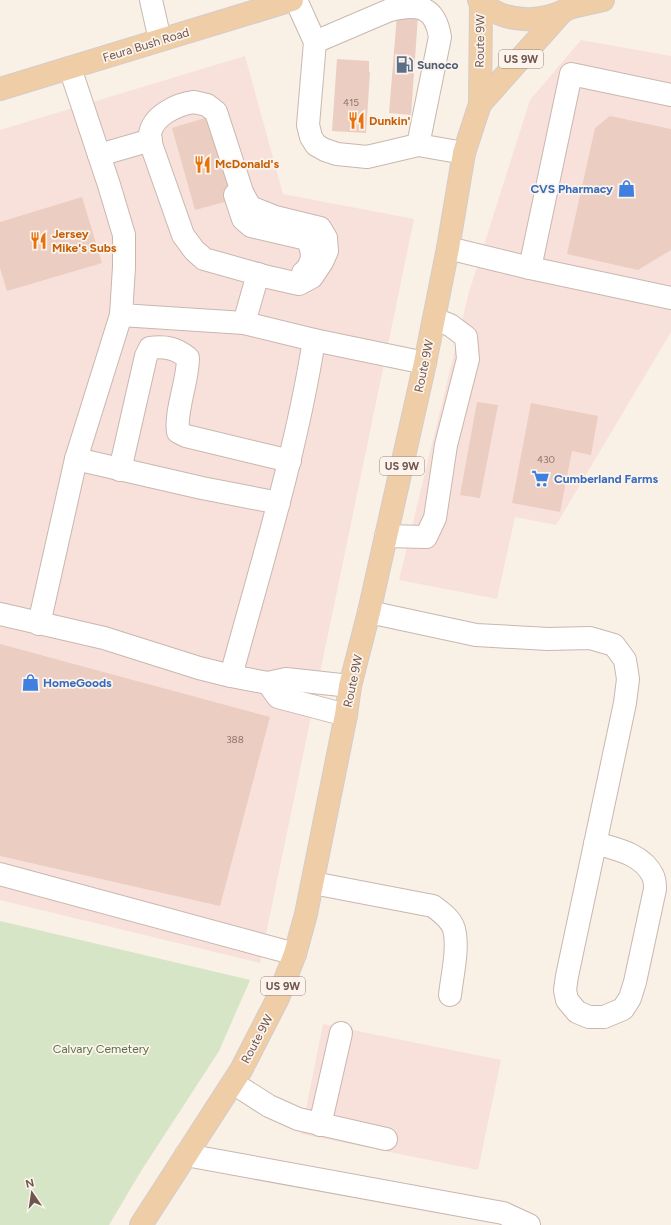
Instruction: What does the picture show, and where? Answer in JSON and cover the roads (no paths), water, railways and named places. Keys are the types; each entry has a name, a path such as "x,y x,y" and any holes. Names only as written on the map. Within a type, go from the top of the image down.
{"main road":[{"name":"Feura Bush Road","path":"0,90 292,0"},
{"path":"480,1 500,14 520,19 540,19 571,7 603,0"},
{"name":"Route 9W","path":"141,1225 241,1070 278,998 295,954 313,883 346,715 350,686 370,612 425,363 448,248 464,153 480,104 480,1"},
{"name":"Route 9W","path":"480,104 571,7"}],"lane":[{"path":"150,0 160,40"},
{"path":"296,0 314,42 308,125 311,137 316,145 337,154 367,157 418,145 464,153"},
{"path":"314,42 390,10 414,6 426,9 433,16 438,26 440,37 418,145"},
{"path":"39,624 76,458 121,315 124,267 124,235 70,68"},
{"path":"530,268 571,74 671,95"},
{"path":"194,102 208,105 216,112 242,192 250,207 275,217 320,228 326,238 327,251 322,262 312,276 299,284 204,259 194,250 183,235 152,147 151,140 150,134 154,124 159,118 184,104 194,102"},
{"path":"99,155 151,140"},
{"path":"448,248 530,268 671,298"},
{"path":"244,323 258,274"},
{"path":"121,315 244,323 314,340 425,363"},
{"path":"386,536 426,537 434,518 446,445 468,359 466,337 450,325 434,319"},
{"path":"231,676 290,461 314,340"},
{"path":"120,470 146,356 150,348 162,346 180,351 188,358 188,371 177,423 178,432 186,436 290,461"},
{"path":"76,458 120,470 279,503"},
{"path":"370,612 476,636 548,639 590,638 614,644 625,660 628,679 625,704 566,976 568,1000 577,1012 589,1017 604,1017 623,1009 630,998 635,982 655,889 654,877 647,867 636,857 623,851 595,843"},
{"path":"0,614 104,638 199,668 231,676 268,683 286,679 350,686"},
{"path":"268,683 278,697 346,715"},
{"path":"0,874 295,954"},
{"path":"313,883 433,906 446,916 454,928 456,947 450,995"},
{"path":"320,1125 341,1033"},
{"path":"232,1083 276,1110 298,1119 386,1139"},
{"path":"186,1155 503,1213 529,1225"}],"place":[{"name":"Sunoco","path":"404,65"},
{"name":"Dunkin'","path":"356,121"},
{"name":"McDonald's","path":"202,164"},
{"name":"CVS Pharmacy","path":"626,189"},
{"name":"Jersey Mike's Subs","path":"39,241"},
{"name":"Cumberland Farms","path":"541,479"},
{"name":"HomeGoods","path":"30,683"}],"park label":[{"name":"Calvary Cemetery","path":"101,1049"}]}
